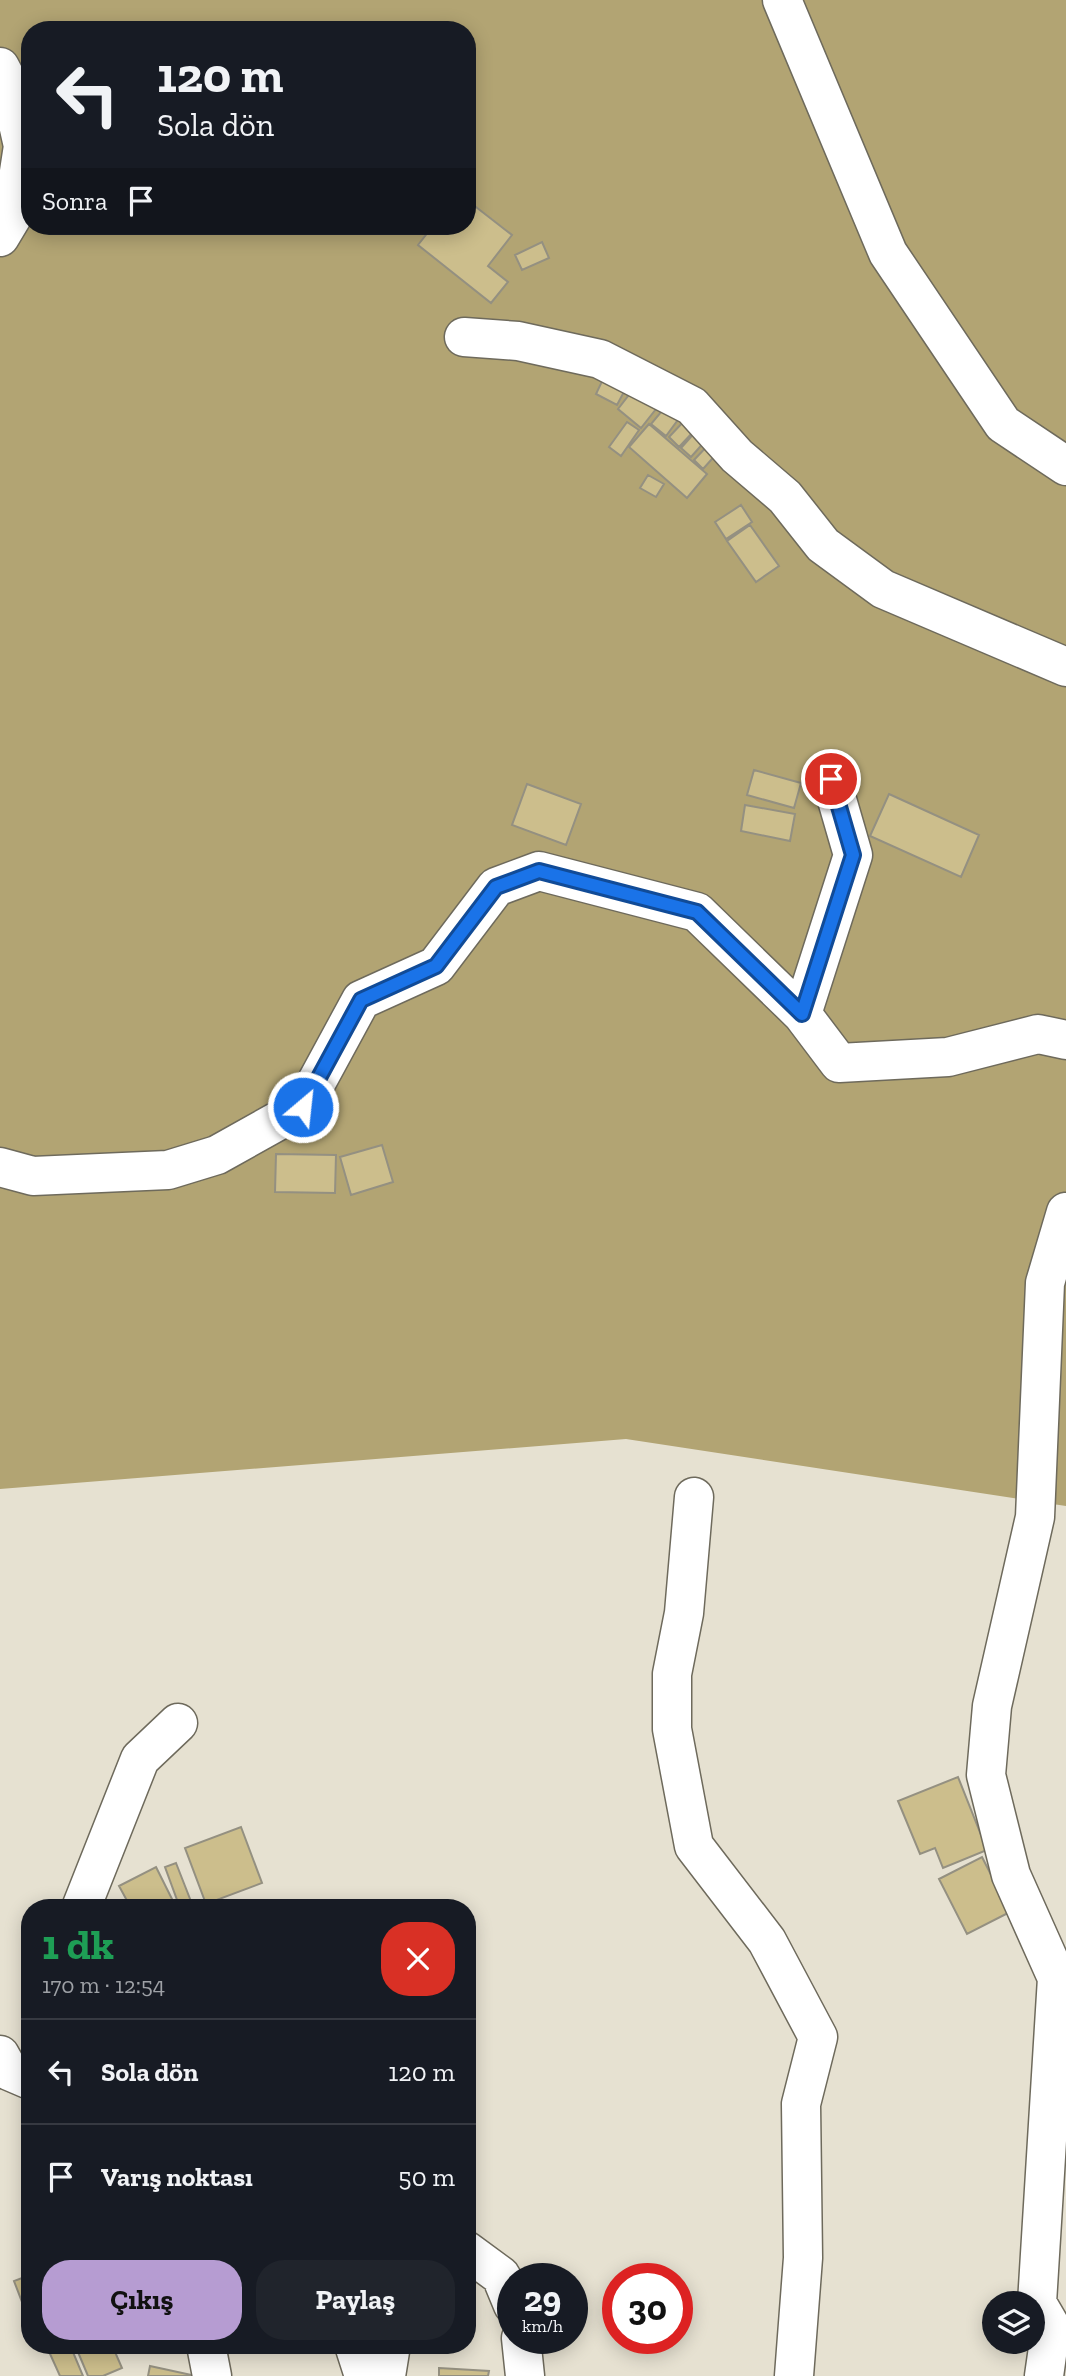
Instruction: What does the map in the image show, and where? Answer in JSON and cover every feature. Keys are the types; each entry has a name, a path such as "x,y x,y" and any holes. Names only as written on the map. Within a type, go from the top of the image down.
{"street":[{"path":"782,0 888,253 1003,424 1066,466"},
{"path":"0,67 9,84 21,137"},
{"path":"0,237 12,217 21,159"},
{"path":"464,337 518,341 600,359 692,406 737,456 785,497 823,545 883,589 1066,667"},
{"path":"802,1014 853,855 831,779"},
{"path":"0,1167 33,1176 168,1170 217,1155 230,1148 303,1107 361,1000 436,966 496,887 539,871 697,912 802,1014 839,1063 948,1057 1038,1034 1066,1040"},
{"path":"1044,2376 1059,2322 1037,2303 1057,1978 1011,1875 986,1774 992,1706 1035,1517 1045,1283 1066,1212"},
{"path":"694,1497 684,1613 671,1674 672,1729 694,1846 767,1941 818,2037 801,2104 803,2258 794,2376"},
{"path":"86,1899 140,1759 178,1723"},
{"path":"0,2055 9,2071 21,2076"},
{"path":"476,2258 497,2273"},
{"path":"208,2354 212,2376"},
{"path":"357,2354 364,2376"},
{"path":"386,2376 390,2354"},
{"path":"522,2354 524,2376"}],"shaded area":[{"path":"0,0 1066,0 1066,1506 626,1439 0,1489"}],"building":[{"path":"476,207 512,235 488,266 508,282 491,303 418,245 426,235 476,235"},
{"path":"542,242 549,258 522,270 515,255"},
{"path":"604,377 626,388 617,405 596,394"},
{"path":"632,391 656,409 641,428 618,409"},
{"path":"666,406 680,417 666,436 651,424"},
{"path":"685,420 695,430 679,447 669,437"},
{"path":"627,422 639,430 621,456 609,447"},
{"path":"649,424 707,474 687,498 629,447"},
{"path":"697,430 707,439 691,457 681,448"},
{"path":"711,442 720,450 703,469 694,460"},
{"path":"648,475 664,484 656,497 640,488"},
{"path":"741,505 752,522 726,539 715,522"},
{"path":"750,525 779,566 756,582 727,541"},
{"path":"754,770 801,783 794,808 747,795"},
{"path":"527,784 581,804 566,845 512,825"},
{"path":"889,794 979,835 961,877 870,836"},
{"path":"745,805 795,814 790,841 741,831"},
{"path":"382,1145 393,1182 351,1195 340,1157"},
{"path":"276,1154 336,1155 335,1193 275,1192"},
{"path":"958,1777 987,1850 943,1868 935,1848 920,1854 898,1801"},
{"path":"241,1827 262,1883 219,1899 204,1899 185,1848"},
{"path":"982,1857 1010,1912 967,1934 939,1879"},
{"path":"176,1863 190,1899 177,1899 165,1867"},
{"path":"156,1867 172,1899 126,1899 119,1886"},
{"path":"21,2278 21,2299 14,2281"},
{"path":"50,2354 74,2354 83,2376 60,2376"},
{"path":"79,2354 116,2354 122,2368 103,2376 88,2376"},
{"path":"150,2366 196,2376 148,2376"},
{"path":"439,2368 489,2371 488,2376 439,2376"}],"route":[{"path":"303,1107 361,1000 436,966 496,887 539,871 697,912 802,1014 853,855 831,779"}]}
